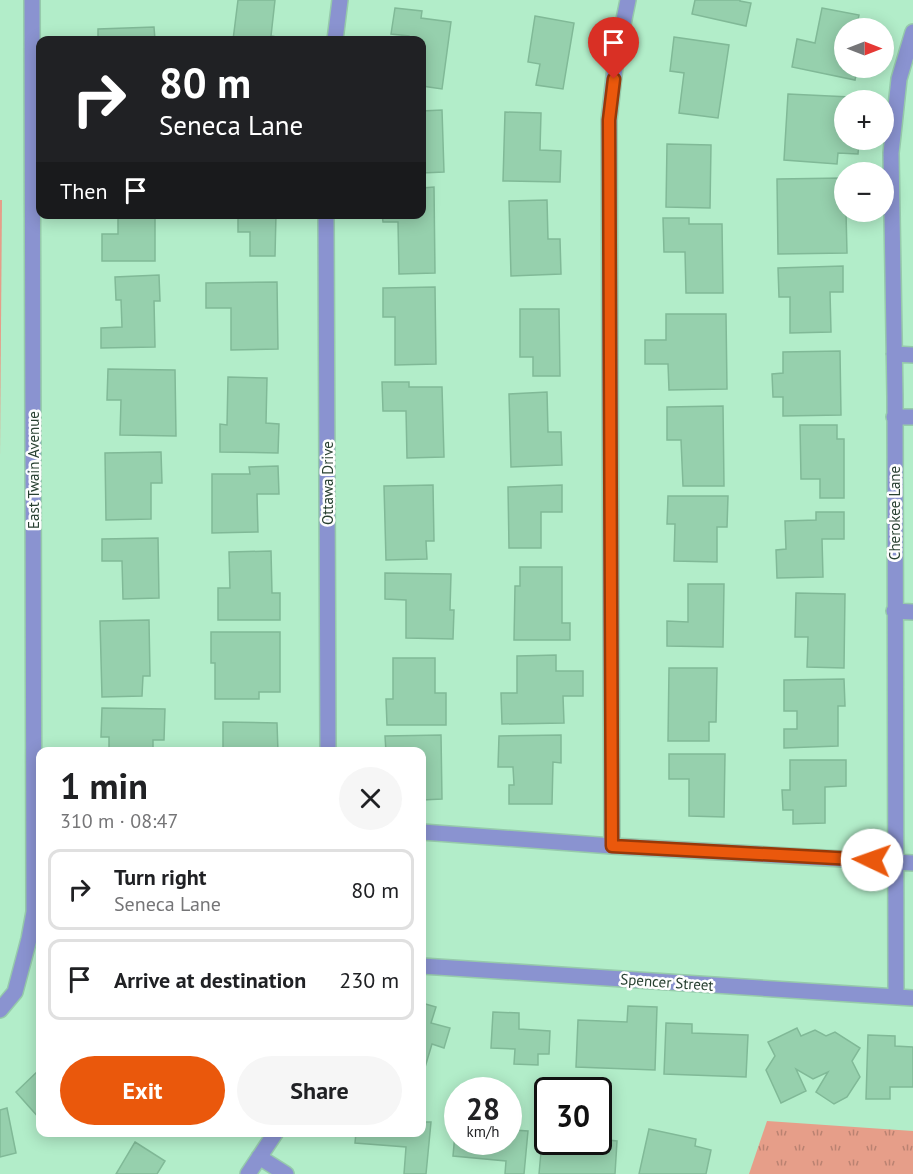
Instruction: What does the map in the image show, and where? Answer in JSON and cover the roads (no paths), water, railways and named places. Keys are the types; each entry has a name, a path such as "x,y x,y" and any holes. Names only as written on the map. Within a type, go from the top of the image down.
{"street":[{"name":"East Twain Avenue","path":"32,0 37,747"},
{"path":"336,36 340,0"},
{"path":"612,846 609,120 616,58 628,0"},
{"name":"Cherokee Lane","path":"896,997 894,354 891,153 899,80 913,32"},
{"name":"Ottawa Drive","path":"326,219 328,747"},
{"path":"894,354 913,355"},
{"path":"894,417 913,417"},
{"path":"894,611 913,612"},
{"path":"426,832 612,846 913,863"},
{"name":"East Twain Avenue","path":"35,940 36,841"},
{"path":"0,1010 15,992 35,940"},
{"name":"Spencer Street","path":"426,966 913,998"},
{"path":"248,1174 273,1137"},
{"path":"260,1157 286,1174"}]}
